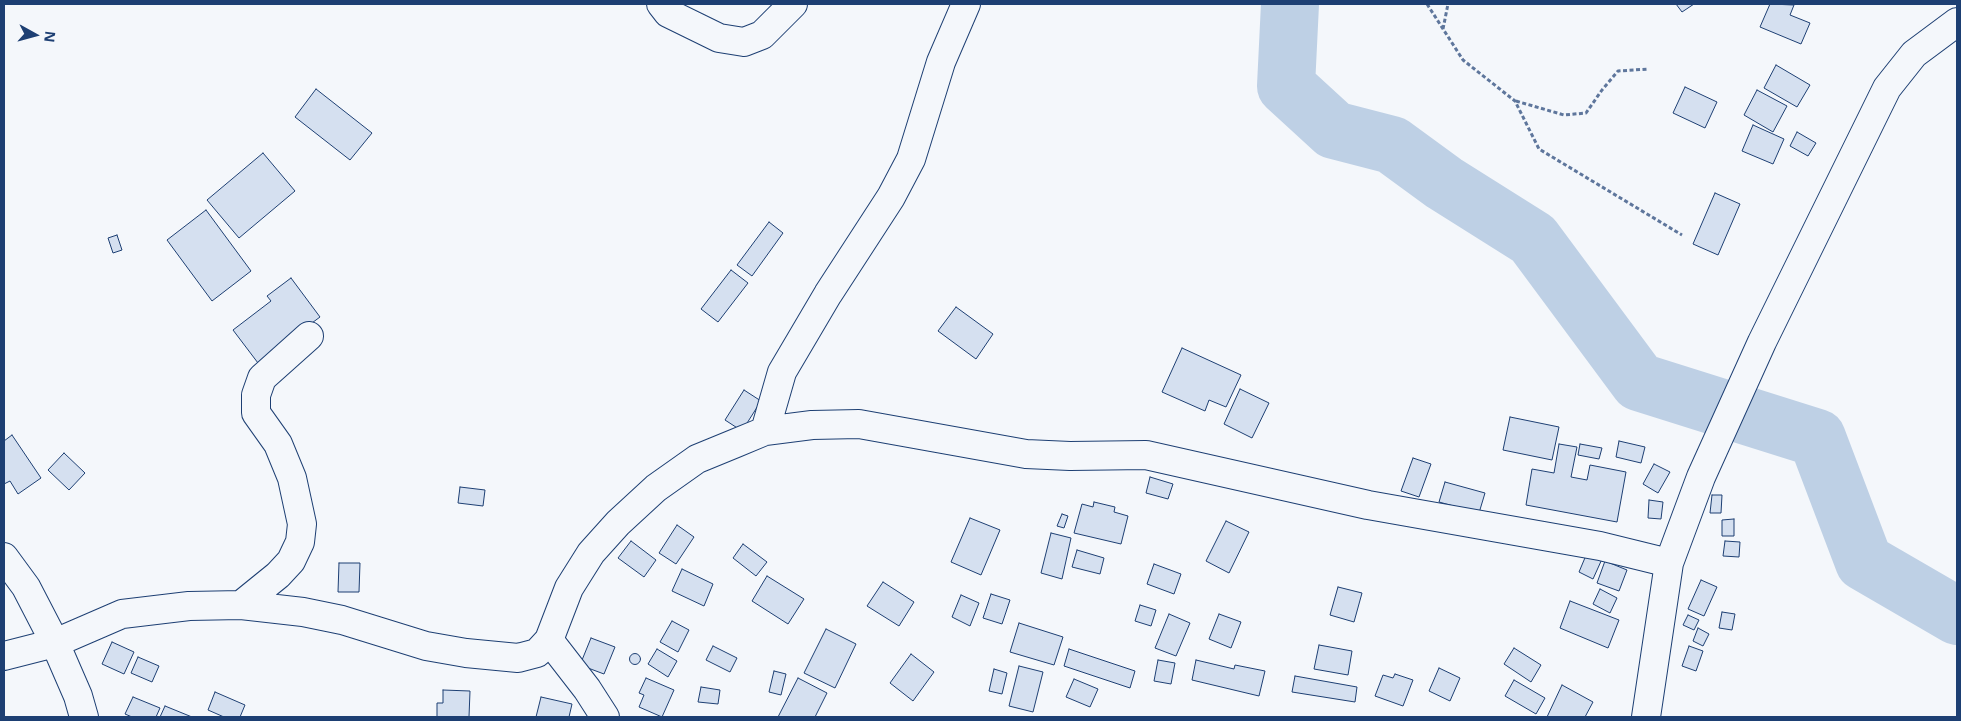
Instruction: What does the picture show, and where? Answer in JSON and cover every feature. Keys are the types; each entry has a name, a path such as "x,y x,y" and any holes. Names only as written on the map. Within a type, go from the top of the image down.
{"street":[{"path":"661,4 668,14 719,38 744,42 762,35 793,4"},
{"path":"765,431 782,372 828,294 892,198 911,159 941,62 966,4"},
{"path":"1950,4 1957,12"},
{"path":"1646,717 1669,563 1701,477 1762,342 1887,88 1914,54 1957,22"},
{"path":"241,605 278,575 291,561 300,542 302,524 292,478 278,444 256,413 256,395 262,378 309,336"},
{"path":"4,656 55,643 122,614 189,606 241,605 303,612 342,620 426,646 466,653 518,658 536,653 549,640 569,588 591,553 618,522 656,488 697,459 765,431 812,425 859,424 1026,454 1146,456 1368,505 1600,546 1669,563"},
{"path":"4,556 26,588 55,643 78,696 84,717"},
{"path":"549,640 587,689 605,717"}],"path":[{"path":"1427,4 1463,60 1515,100 1564,115 1586,113 1618,71 1650,68"},
{"path":"1443,30 1448,4"},
{"path":"1515,100 1539,149 1682,235"}],"building":[{"path":"1676,4 1694,4 1682,12"},
{"path":"1770,4 1794,5 1790,15 1810,23 1801,44 1760,27"},
{"path":"1776,65 1810,85 1797,107 1764,88"},
{"path":"1685,87 1717,102 1705,128 1673,113"},
{"path":"316,89 372,133 350,160 295,117"},
{"path":"1757,90 1787,106 1773,132 1744,115"},
{"path":"1753,125 1784,139 1773,164 1742,151"},
{"path":"1797,132 1816,143 1808,156 1790,146"},
{"path":"263,153 295,191 239,238 207,200"},
{"path":"1715,193 1740,204 1718,255 1693,244"},
{"path":"206,210 251,271 212,301 167,240"},
{"path":"769,222 783,233 752,276 737,265"},
{"path":"117,235 122,250 113,253 108,238"},
{"path":"731,270 748,283 718,322 701,309"},
{"path":"291,278 320,317 258,363 233,330 271,301 267,296"},
{"path":"956,307 993,334 976,359 938,331"},
{"path":"1182,348 1241,375 1226,407 1209,400 1205,411 1162,392"},
{"path":"1240,389 1269,403 1252,438 1224,424"},
{"path":"744,390 761,401 742,431 725,420"},
{"path":"1510,417 1559,427 1552,460 1503,450"},
{"path":"12,435 41,478 18,494 10,481 4,484 4,441"},
{"path":"1619,441 1645,447 1641,463 1616,457"},
{"path":"1559,444 1577,447 1571,477 1587,480 1590,465 1626,472 1617,522 1526,505 1532,469 1554,473"},
{"path":"1580,444 1602,448 1599,459 1578,455"},
{"path":"64,453 85,473 69,490 48,470"},
{"path":"1413,458 1431,464 1419,497 1401,491"},
{"path":"1654,464 1670,472 1658,493 1643,484"},
{"path":"1150,477 1173,484 1168,499 1146,493"},
{"path":"1445,482 1485,493 1479,513 1439,502"},
{"path":"460,487 485,490 483,506 458,503"},
{"path":"1712,495 1722,495 1721,513 1710,513"},
{"path":"1649,500 1663,502 1661,519 1648,518"},
{"path":"1094,502 1115,507 1114,512 1128,516 1121,544 1074,533 1082,504 1093,507"},
{"path":"1062,514 1068,516 1064,528 1057,526"},
{"path":"970,518 1000,530 981,575 951,562"},
{"path":"1734,519 1734,536 1722,536 1722,520"},
{"path":"1226,521 1249,532 1229,573 1206,561"},
{"path":"677,525 694,537 676,564 659,553"},
{"path":"1051,533 1071,538 1062,579 1041,573"},
{"path":"631,541 656,560 644,577 618,558"},
{"path":"1725,541 1740,542 1739,557 1723,556"},
{"path":"743,544 767,562 756,576 733,558"},
{"path":"1077,550 1104,558 1100,574 1072,567"},
{"path":"1587,553 1602,559 1593,579 1579,572"},
{"path":"1605,561 1627,570 1619,591 1597,583"},
{"path":"339,563 360,563 359,592 338,592"},
{"path":"1154,564 1181,574 1174,594 1147,584"},
{"path":"682,569 713,584 704,606 672,591"},
{"path":"767,576 804,599 788,624 752,601"},
{"path":"1701,580 1717,587 1704,616 1688,609"},
{"path":"883,582 914,602 899,626 867,606"},
{"path":"1338,587 1362,593 1354,622 1330,615"},
{"path":"1600,589 1617,598 1610,613 1593,604"},
{"path":"991,594 1010,600 1002,624 983,618"},
{"path":"961,595 979,603 970,626 952,617"},
{"path":"1570,601 1619,620 1608,648 1560,628"},
{"path":"1140,605 1156,610 1151,626 1135,621"},
{"path":"1722,612 1735,614 1732,630 1719,628"},
{"path":"1169,614 1190,623 1176,656 1155,648"},
{"path":"1219,614 1241,622 1231,648 1209,639"},
{"path":"1688,615 1699,620 1694,630 1683,625"},
{"path":"672,621 689,630 678,652 660,642"},
{"path":"1019,623 1063,637 1054,665 1010,652"},
{"path":"1698,628 1709,634 1703,646 1693,641"},
{"path":"826,629 856,644 835,688 804,673"},
{"path":"591,638 615,647 604,674 580,665"},
{"path":"112,642 134,652 124,674 102,664"},
{"path":"1319,645 1352,651 1348,675 1314,669"},
{"path":"713,646 737,658 730,672 706,660"},
{"path":"1689,646 1703,651 1696,671 1682,666"},
{"path":"1514,648 1541,665 1531,682 1504,664"},
{"path":"657,649 677,661 668,677 648,664"},
{"path":"1069,649 1135,671 1130,688 1064,666"},
{"path":"633,654 637,654 640,659 639,663 633,664 630,661 630,657"},
{"path":"911,654 934,672 913,701 890,683"},
{"path":"138,657 159,666 152,682 131,673"},
{"path":"1158,660 1175,663 1171,684 1154,681"},
{"path":"1196,660 1234,669 1235,665 1265,671 1259,696 1192,680"},
{"path":"1019,666 1043,672 1033,712 1009,706"},
{"path":"1439,668 1460,678 1450,701 1429,691"},
{"path":"994,669 1007,673 1002,694 989,691"},
{"path":"774,671 786,674 781,695 769,692"},
{"path":"1395,674 1413,680 1403,706 1375,696 1383,675 1393,678"},
{"path":"1295,676 1357,687 1355,702 1292,692"},
{"path":"646,678 674,690 662,717 639,707 644,695 639,693"},
{"path":"798,678 827,693 815,717 778,717"},
{"path":"1074,679 1098,689 1090,707 1066,697"},
{"path":"1514,680 1545,698 1536,714 1505,696"},
{"path":"1562,685 1593,702 1585,717 1547,717"},
{"path":"701,687 720,690 718,704 698,702"},
{"path":"443,690 470,691 469,717 437,717 437,703 443,703"},
{"path":"215,692 245,705 240,717 224,717 208,710"},
{"path":"133,697 160,708 156,717 132,717 125,714"},
{"path":"541,697 572,704 569,717 536,717"},
{"path":"165,706 192,717 160,717"}],"waterway":[{"path":"1290,4 1286,86 1334,130 1392,145 1444,183 1533,239 1639,382 1817,438 1864,562 1957,616"}]}
